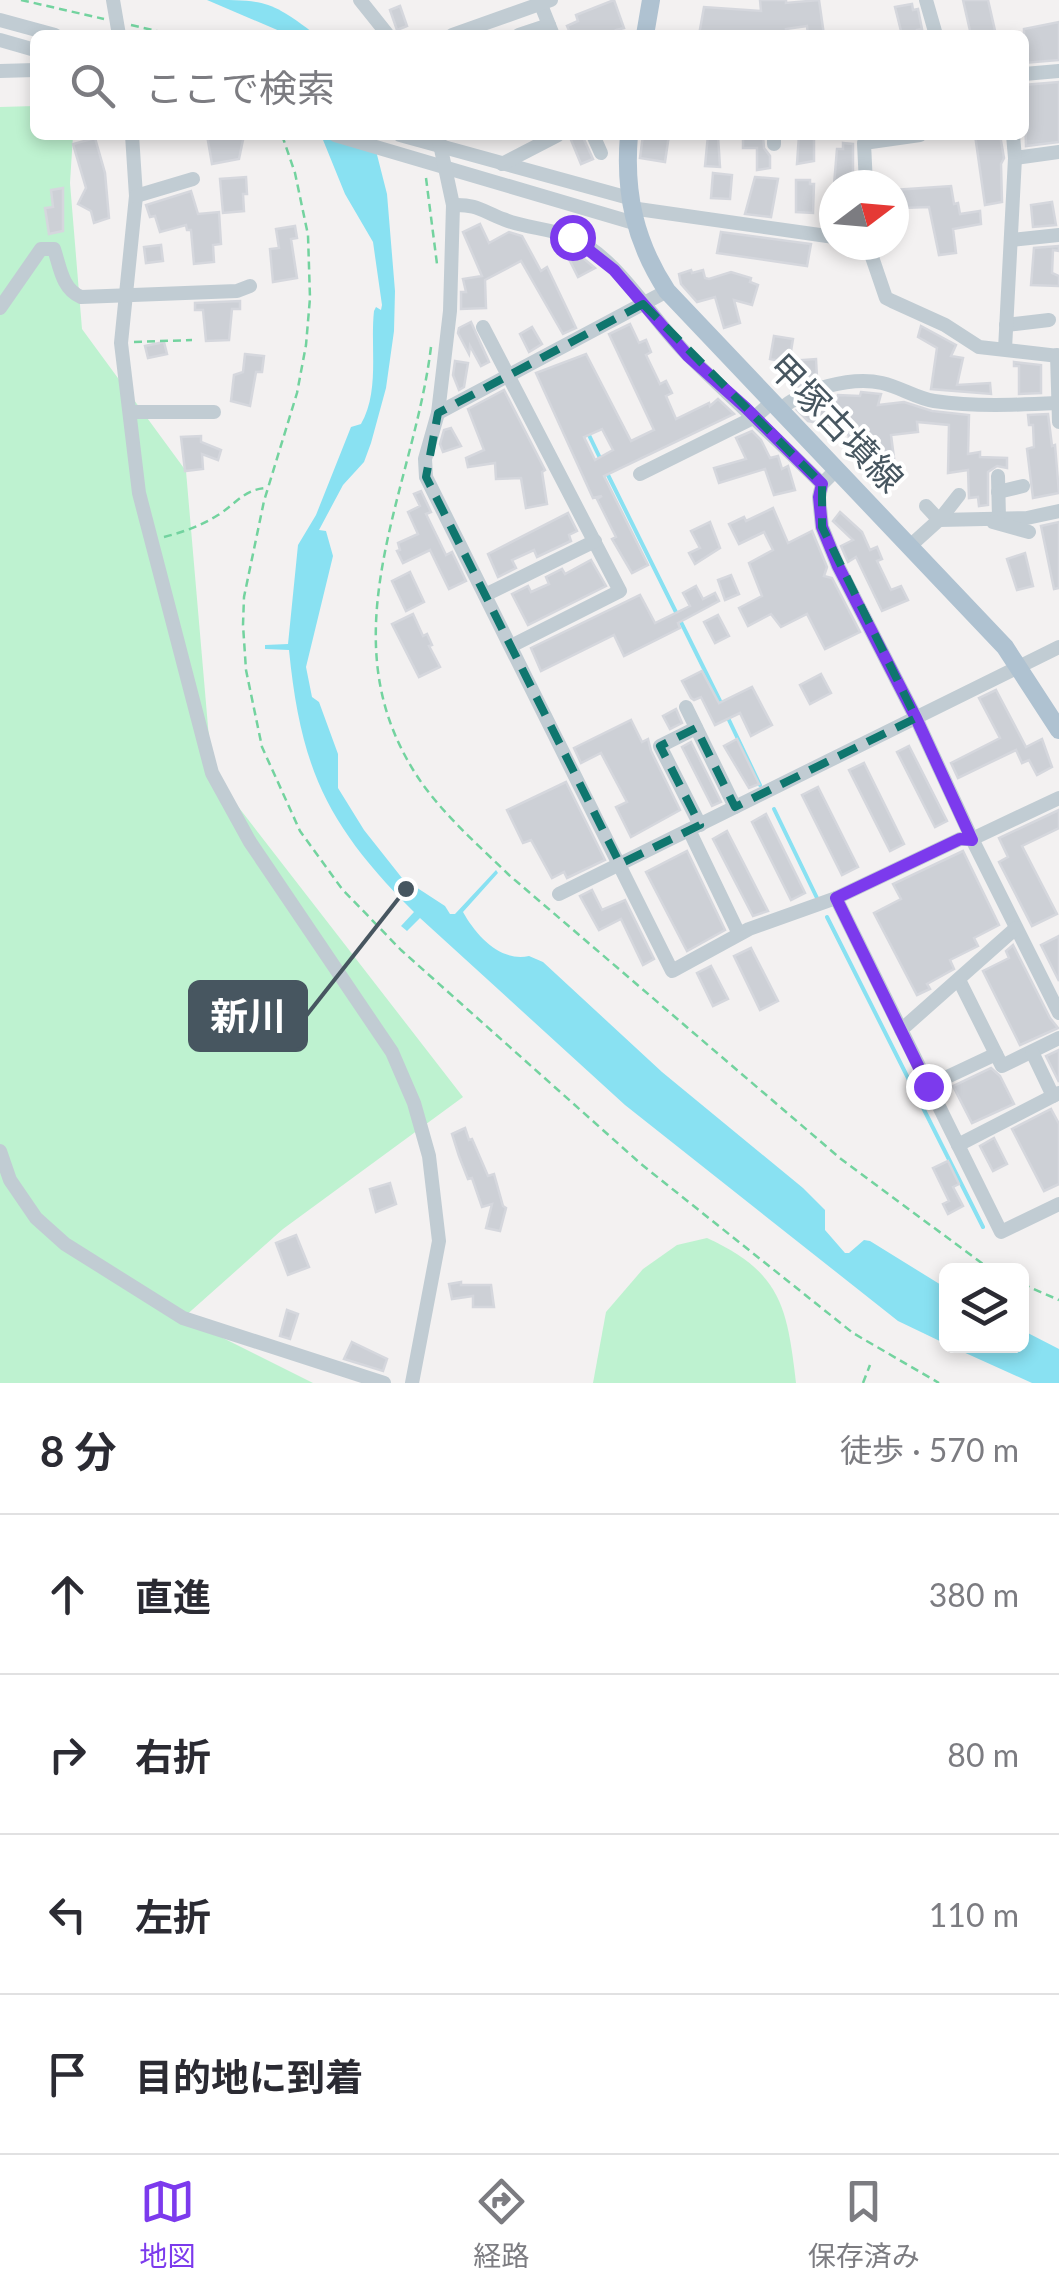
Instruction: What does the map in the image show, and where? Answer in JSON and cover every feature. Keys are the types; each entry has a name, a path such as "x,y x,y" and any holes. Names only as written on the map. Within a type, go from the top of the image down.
{"main road":[{"path":"646,30 651,0"},
{"name":"甲塚古墳線","path":"629,140 626,167 631,210 652,268 668,291 952,588 1019,666 1059,730"}],"street":[{"path":"360,0 384,30"},
{"path":"926,0 935,30"},
{"path":"466,30 544,1 551,30"},
{"path":"0,20 37,30"},
{"path":"0,40 30,49"},
{"path":"0,71 30,70"},
{"path":"1029,73 1059,70"},
{"path":"132,140 136,196 121,344 139,493 212,773 250,842 392,1052 414,1103 429,1156 439,1242 412,1383"},
{"path":"353,140 631,210 819,235"},
{"path":"418,140 502,164 631,210"},
{"path":"439,140 453,205 450,311 438,413 425,460 426,477 672,971 739,934 836,898 960,839 972,840 1059,798"},
{"path":"502,164 548,140"},
{"path":"595,140 600,154"},
{"path":"865,170 864,143 885,140"},
{"path":"1005,348 1013,140"},
{"path":"1015,158 1059,152"},
{"path":"136,196 193,179"},
{"path":"453,205 472,204 501,218 572,237 614,270 688,356 822,484"},
{"path":"1011,240 1059,235"},
{"path":"0,308 41,249 54,249 62,278 74,294 95,298 237,291 250,286"},
{"path":"873,260 886,298 892,302 944,325 979,347 1058,356 1059,422"},
{"path":"438,413 668,291"},
{"path":"1006,325 1049,320"},
{"path":"483,327 620,591 511,646"},
{"path":"640,474 790,400 866,381 892,386 929,401 997,406 1058,403"},
{"path":"130,412 214,412"},
{"path":"837,469 822,484 822,527 1059,1013"},
{"path":"998,476 993,522 1029,532"},
{"path":"998,492 1023,486"},
{"path":"910,546 959,495"},
{"path":"926,506 939,520 1027,518 1059,511"},
{"path":"485,595 595,541"},
{"path":"559,894 1059,646"},
{"path":"686,707 735,807"},
{"path":"696,728 660,746 739,934"},
{"path":"836,898 1002,1232 1059,1204"},
{"path":"902,1030 1016,928"},
{"path":"959,980 1002,1066 1059,1038"},
{"path":"958,1145 1056,1094 1032,1052"},
{"path":"928,1086 996,1054"},
{"path":"0,1151 10,1180 36,1218 65,1244 183,1318 384,1383"}],"path":[{"path":"21,0 116,17 158,30"},
{"path":"284,140 308,235 310,298 306,345 244,596 246,670 262,747 279,788 319,860 402,950 641,1164 772,1271 853,1332 940,1383"},
{"path":"424,168 437,266"},
{"path":"121,344 156,339 192,340"},
{"path":"431,344 418,426 381,565 374,613 383,700 409,764 462,830 509,875 780,1109 982,1263"},
{"path":"151,541 188,530 222,513 244,493 269,488"},
{"path":"1029,1287 1059,1300"},
{"path":"863,1383 870,1365"}],"highlighted area":[{"path":"643,304 822,484 822,527 916,718 735,807 696,728 660,746 700,825 620,864 426,477 438,413"}],"green space":[{"path":"30,106 30,140 73,140 70,183 82,329 186,471 212,773 463,1097 283,1229 183,1318 313,1383 0,1383 0,107"},
{"path":"707,1238 751,1264 776,1294 789,1333 796,1383 593,1383 606,1312 643,1269 677,1245"}],"water":[{"path":"207,0 266,4 309,30 277,30"},
{"path":"323,140 373,140 387,194 395,291 386,388 371,443 364,462 343,485 319,530 326,531 333,556 306,667 312,697 319,702 338,754 338,788 364,830 402,878 445,906 450,914 455,914 496,870 498,873 463,912 475,930 500,951 543,962 662,1072 803,1188 825,1210 825,1230 845,1253 864,1240 870,1241 939,1284 939,1341 898,1321 625,1105 420,918 407,931 401,926 414,912 360,852 324,794 302,730 289,650 265,649 265,645 288,644 298,545 316,515 351,427 361,424 367,411 372,383 374,311 376,307 381,310 382,305 373,242 345,194"},
{"path":"1029,1334 1059,1349 1059,1383 1032,1383 966,1353 1029,1353"}],"building":[{"path":"614,0 624,28 569,30 567,26 578,21 576,15"},
{"path":"760,0 819,0 823,30 807,30 807,26 786,30 700,30 704,7 761,11"},
{"path":"963,0 988,0 995,30 970,30"},
{"path":"912,4 913,10 918,9 922,29 901,30 895,7"},
{"path":"400,6 407,26 397,30 390,10"},
{"path":"1059,22 1059,60 1029,63 1029,30 1024,29"},
{"path":"1059,82 1059,142 1026,146 1029,85"},
{"path":"96,140 105,173 109,218 94,223 91,211 78,204 86,188 73,144"},
{"path":"208,140 243,140 239,159 212,164"},
{"path":"571,140 584,140 593,159 581,164"},
{"path":"642,140 668,140 665,162 640,158"},
{"path":"708,140 718,140 720,167 705,166"},
{"path":"743,140 763,140 770,168 757,170 757,148 743,148"},
{"path":"799,140 814,140 814,161 797,164"},
{"path":"976,140 1001,140 1002,202 985,205"},
{"path":"843,143 853,144 853,170 835,170 837,149 843,149"},
{"path":"713,173 732,175 730,199 711,198"},
{"path":"246,177 244,211 223,213 220,179"},
{"path":"755,177 778,179 771,217 745,214"},
{"path":"796,180 810,180 814,184 813,213 796,212"},
{"path":"951,186 960,214 980,211 981,224 953,229 956,253 939,255 929,207 909,208 909,189"},
{"path":"63,188 63,231 49,234 45,208 53,207 51,190"},
{"path":"191,191 198,214 219,212 221,244 213,245 214,262 194,264 191,230 186,225 160,232 146,205"},
{"path":"1052,202 1056,225 1033,227 1031,205"},
{"path":"480,224 489,243 509,232 522,236 541,271 547,267 576,328 563,334 521,261 485,280 486,308 461,309 461,292 466,292 463,279 482,276 463,232"},
{"path":"295,226 297,238 291,239 297,278 273,282 270,249 279,248 276,229"},
{"path":"721,232 811,244 807,266 717,253"},
{"path":"161,245 163,261 146,263 144,247"},
{"path":"1059,246 1059,251 1053,250 1052,273 1059,276 1059,286 1031,285 1034,248"},
{"path":"577,253 595,268 578,277 568,257"},
{"path":"703,270 709,279 731,272 751,278 750,282 758,285 752,305 734,300 740,323 724,328 715,297 697,302 681,284 679,274"},
{"path":"240,301 240,309 232,309 229,340 206,341 203,310 195,310 195,303"},
{"path":"471,322 489,362 481,366 458,333 459,328"},
{"path":"630,324 639,343 646,340 651,352 646,355 660,384 666,381 672,393 666,396 676,419 718,399 734,414 604,476 648,565 632,573 612,539 616,537 597,499 602,496 593,498 536,373 586,354 631,441 654,430 609,334","holes":["602,429 613,450 595,460 584,437"]},
{"path":"921,326 956,345 951,356 963,358 957,385 990,383 991,394 931,389 937,348 918,337"},
{"path":"532,327 542,344 529,352 520,334"},
{"path":"774,336 793,339 789,363 770,359"},
{"path":"164,342 167,354 148,358 145,346"},
{"path":"245,354 264,356 262,372 256,372 250,406 231,401 234,375 243,372"},
{"path":"816,359 817,378 793,389 790,361"},
{"path":"455,361 468,363 464,387 459,390 453,375"},
{"path":"1014,362 1041,365 1041,393 1019,394 1019,366 1014,366"},
{"path":"504,390 545,470 542,472 547,504 526,508 521,478 496,479 495,463 468,467 466,458 484,450 468,409"},
{"path":"861,392 881,394 878,405 904,402 932,411 969,415 968,454 980,452 980,457 1007,458 1007,468 997,466 988,472 988,505 979,506 978,497 969,498 968,470 948,473 949,425 917,422 918,432 891,435 894,458 882,460 881,452 853,458 847,428 808,421 797,410 827,398 837,400 838,395 860,396"},
{"path":"1048,414 1059,493 1033,498 1027,449 1034,447 1033,425 1029,425 1028,415"},
{"path":"451,428 461,446 443,452 440,444 444,430"},
{"path":"752,431 770,458 778,456 782,469 788,466 795,490 774,495 765,469 719,483 714,468 746,459 736,438"},
{"path":"201,436 201,442 221,450 218,460 202,454 203,469 185,471 181,437"},
{"path":"421,491 431,512 426,514 446,555 452,552 466,581 449,589 430,550 403,563 397,551 398,543 418,534 408,512 420,506 414,494"},
{"path":"773,508 788,543 812,531 827,567 824,576 832,578 860,632 825,649 807,614 781,627 771,614 748,626 739,608 762,596 749,563 773,550 764,532 739,544 729,524"},
{"path":"840,512 862,532 870,550 877,547 882,559 877,561 891,590 901,586 908,600 882,611 856,557 848,562 841,546 853,540 833,521"},
{"path":"568,513 577,531 569,535 571,541 537,557 534,550 512,560 516,568 498,577 488,554"},
{"path":"710,522 720,548 695,564 689,553 700,548 691,531"},
{"path":"1059,522 1059,588 1054,589 1041,526"},
{"path":"1025,553 1033,586 1017,590 1007,559"},
{"path":"591,560 606,586 528,625 512,594 528,586 531,592 549,584 546,577 562,569 565,574"},
{"path":"410,572 424,602 406,611 392,581"},
{"path":"731,575 739,594 725,600 718,580"},
{"path":"696,586 703,599 715,593 719,601 678,623 680,628 624,656 614,635 541,671 531,648 640,595 655,623 690,606 683,593"},
{"path":"413,614 423,636 427,634 440,667 419,677 392,624"},
{"path":"718,615 729,636 715,643 704,622"},
{"path":"702,671 719,703 752,687 772,725 751,736 740,713 715,725 701,697 691,698 682,681"},
{"path":"821,674 831,693 810,704 800,685"},
{"path":"996,690 1026,747 1042,739 1052,767 1037,775 1029,760 1022,763 1016,750 958,778 951,763 1000,738 979,698"},
{"path":"676,709 682,723 670,729 663,716"},
{"path":"631,720 642,742 648,739 680,810 631,837 616,807 627,802 601,753 581,763 574,748"},
{"path":"737,739 759,784 749,788 724,746"},
{"path":"691,742 721,802 712,806 682,747"},
{"path":"909,746 947,821 935,827 897,752"},
{"path":"864,763 904,844 890,851 849,770"},
{"path":"566,782 605,860 567,878 564,872 552,878 531,840 523,843 507,810"},
{"path":"818,787 858,867 842,875 802,795"},
{"path":"1059,810 1059,828 1022,846 1057,914 1032,926 999,862 1008,857 999,838"},
{"path":"766,814 805,893 791,900 752,822"},
{"path":"727,831 768,911 753,916 713,839"},
{"path":"687,851 725,930 687,951 646,872"},
{"path":"963,851 999,925 974,938 978,946 950,960 954,969 927,984 930,989 917,995 874,913 901,899 893,884"},
{"path":"592,890 602,910 625,900 654,959 643,965 621,919 599,930 580,896"},
{"path":"1059,936 1059,981 1041,945"},
{"path":"1013,945 1058,1028 1020,1045 983,971 1009,958 1006,951"},
{"path":"751,948 778,1001 760,1010 734,956"},
{"path":"711,966 728,999 713,1006 697,973"},
{"path":"1059,1050 1059,1082 1046,1056"},
{"path":"991,1068 1000,1076 1014,1104 972,1123 953,1086"},
{"path":"1051,1109 1059,1124 1059,1184 1044,1191 1012,1129"},
{"path":"465,1128 488,1176 494,1174 506,1208 500,1231 486,1228 492,1204 482,1207 459,1156 452,1134"},
{"path":"994,1138 1007,1164 993,1171 980,1146"},
{"path":"948,1161 959,1184 953,1187 963,1206 948,1214 943,1204 949,1201 933,1168"},
{"path":"390,1183 396,1204 376,1212 370,1189"},
{"path":"296,1235 309,1267 288,1275 276,1243"},
{"path":"449,1284 491,1285 494,1307 473,1307 473,1296 452,1299"},
{"path":"287,1310 298,1314 290,1339 280,1336"},
{"path":"352,1342 387,1359 383,1371 344,1359"}],"waterway":[{"path":"587,431 600,458"},
{"path":"606,471 722,705"},
{"path":"728,718 760,785"},
{"path":"774,809 817,898"},
{"path":"827,917 983,1227"}],"place":[{"name":"新川","path":"406,889"}],"route":[{"path":"572,237 614,270 688,356 822,484 822,527 838,566 916,718 972,840 960,839 836,898 928,1086"}]}
